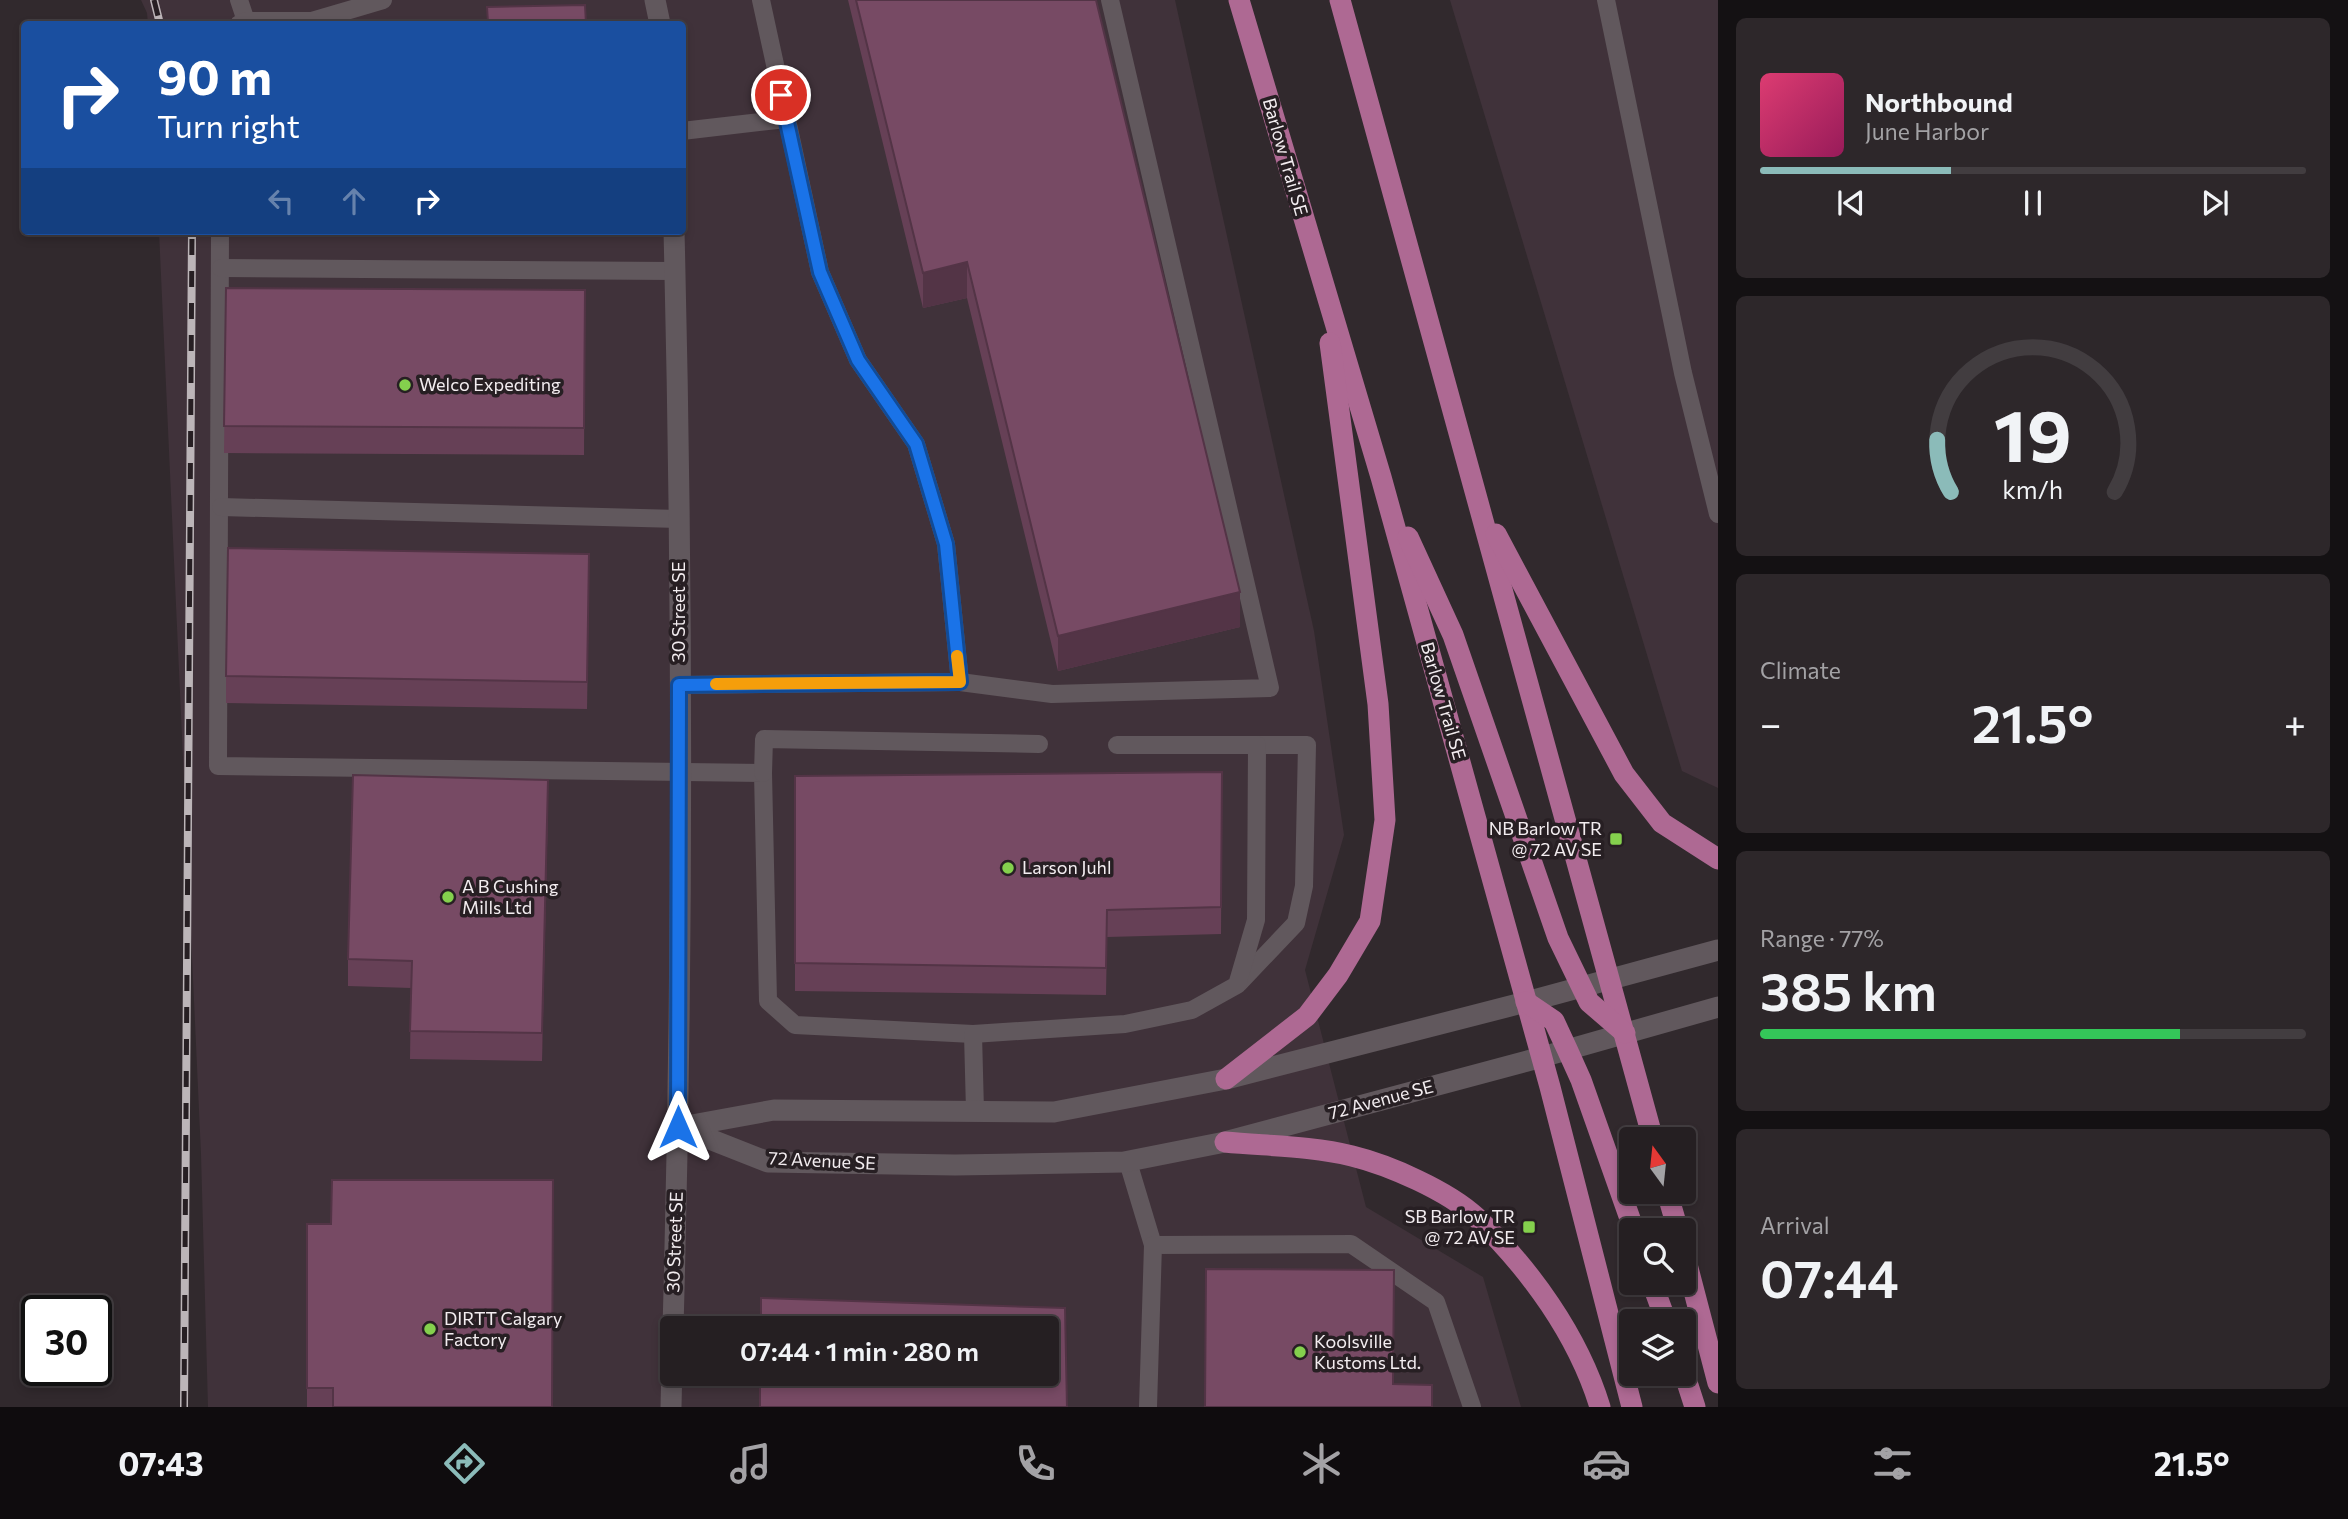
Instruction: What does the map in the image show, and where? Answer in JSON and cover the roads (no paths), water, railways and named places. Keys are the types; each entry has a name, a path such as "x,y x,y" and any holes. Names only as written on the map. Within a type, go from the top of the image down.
{"main road":[{"name":"Barlow Trail SE","path":"1239,0 1381,477 1542,1057 1632,1407"},
{"path":"1340,0 1650,1127"},
{"path":"1226,1079 1307,1016 1338,975 1370,921 1385,820 1378,704 1322,281"},
{"path":"1381,477 1453,635 1558,938 1589,1002 1625,1033"},
{"path":"1478,501 1624,774 1662,823 1718,859"},
{"path":"1526,1002 1554,1021 1581,1080 1630,1218"},
{"path":"1225,1142 1351,1156 1411,1176 1474,1215 1538,1286 1588,1367 1600,1407"},
{"path":"1695,1295 1718,1383"},
{"path":"1688,1386 1695,1407"}],"street":[{"path":"655,0 659,21"},
{"name":"30 Street SE","path":"673,1316 678,1127 679,772 679,519 674,235"},
{"path":"678,1127 774,1110 1054,1112 1226,1079 1526,1002 1610,976 1718,950"},
{"name":"72 Avenue SE","path":"678,1127 768,1161 955,1165 1128,1162 1225,1142 1718,1007"},
{"path":"671,1386 671,1407"}],"lane":[{"path":"239,0 243,21"},
{"path":"312,21 383,0"},
{"path":"761,0 820,272 858,360 916,444 946,544 960,682"},
{"path":"679,685 960,682 1052,694 1270,688 1110,0"},
{"path":"1606,0 1683,373 1718,514"},
{"path":"686,131 786,119"},
{"path":"220,235 218,766 763,773"},
{"path":"221,268 675,271"},
{"path":"221,507 679,519"},
{"path":"1039,744 764,739 768,1001 795,1025 973,1034 1125,1024 1192,1010 1237,985 1296,923 1304,886 1307,745 1116,745"},
{"path":"1237,985 1256,920 1257,745"},
{"path":"973,1034 975,1111"},
{"path":"1128,1162 1153,1245 1148,1407"},
{"path":"1153,1245 1351,1244 1436,1302 1472,1407"}],"railway":[{"path":"154,0 159,21"},
{"path":"184,1407 192,235"}],"place":[{"name":"Welco Expediting","path":"405,385"},
{"name":"NB Barlow TR @ 72 AV SE","path":"1616,839"},
{"name":"Larson Juhl","path":"1008,868"},
{"name":"A B Cushing Mills Ltd","path":"448,897"},
{"name":"SB Barlow TR @ 72 AV SE","path":"1529,1227"},
{"name":"DIRTT Calgary Factory","path":"430,1329"},
{"name":"Koolsville Kustoms Ltd.","path":"1300,1352"}]}
